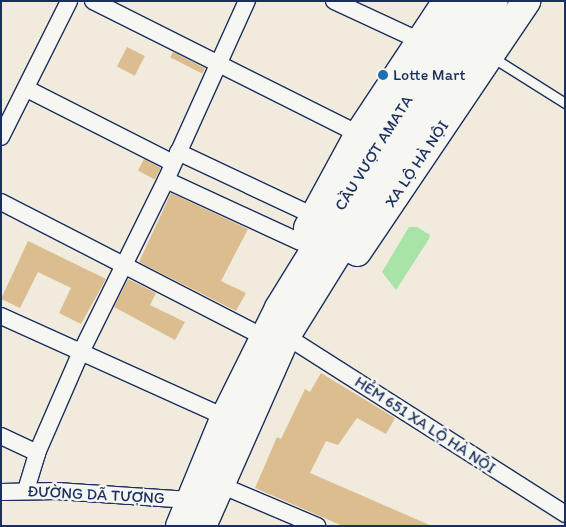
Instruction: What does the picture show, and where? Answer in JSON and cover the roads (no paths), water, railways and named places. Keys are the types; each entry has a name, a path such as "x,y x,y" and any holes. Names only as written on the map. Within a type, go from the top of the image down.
{"highway":[{"name":"XA LỘ HÀ NỘI","path":"202,526 282,325 286,271 313,254 314,216 359,134 448,1"},
{"name":"CẦU VƯỢT AMATA","path":"282,325 313,254 426,70 474,1"},
{"name":"CẦU VƯỢT AMATA","path":"313,254 494,1"},
{"name":"XA LỘ HÀ NỘI","path":"282,325 330,293 526,1"},
{"path":"180,526 225,417 282,325"}],"street":[{"path":"1,137 68,1"},
{"path":"93,1 359,134"},
{"path":"26,490 37,453 80,354 123,263 166,180 247,1"},
{"path":"334,1 420,41"},
{"path":"26,89 176,157 314,216"},
{"path":"166,180 313,254"},
{"name":"HẺM 651 XA LỘ HÀ NỘI","path":"1,202 123,263 282,325 565,514"},
{"path":"1,316 80,354 225,417"},
{"path":"1,436 37,453"},
{"path":"218,484 317,526"},
{"name":"ĐƯỜNG DÃ TƯỢNG","path":"1,492 26,490 190,500"}],"lane":[{"path":"490,55 565,103"}],"place":[{"name":"Lotte Mart","path":"383,75"}]}
